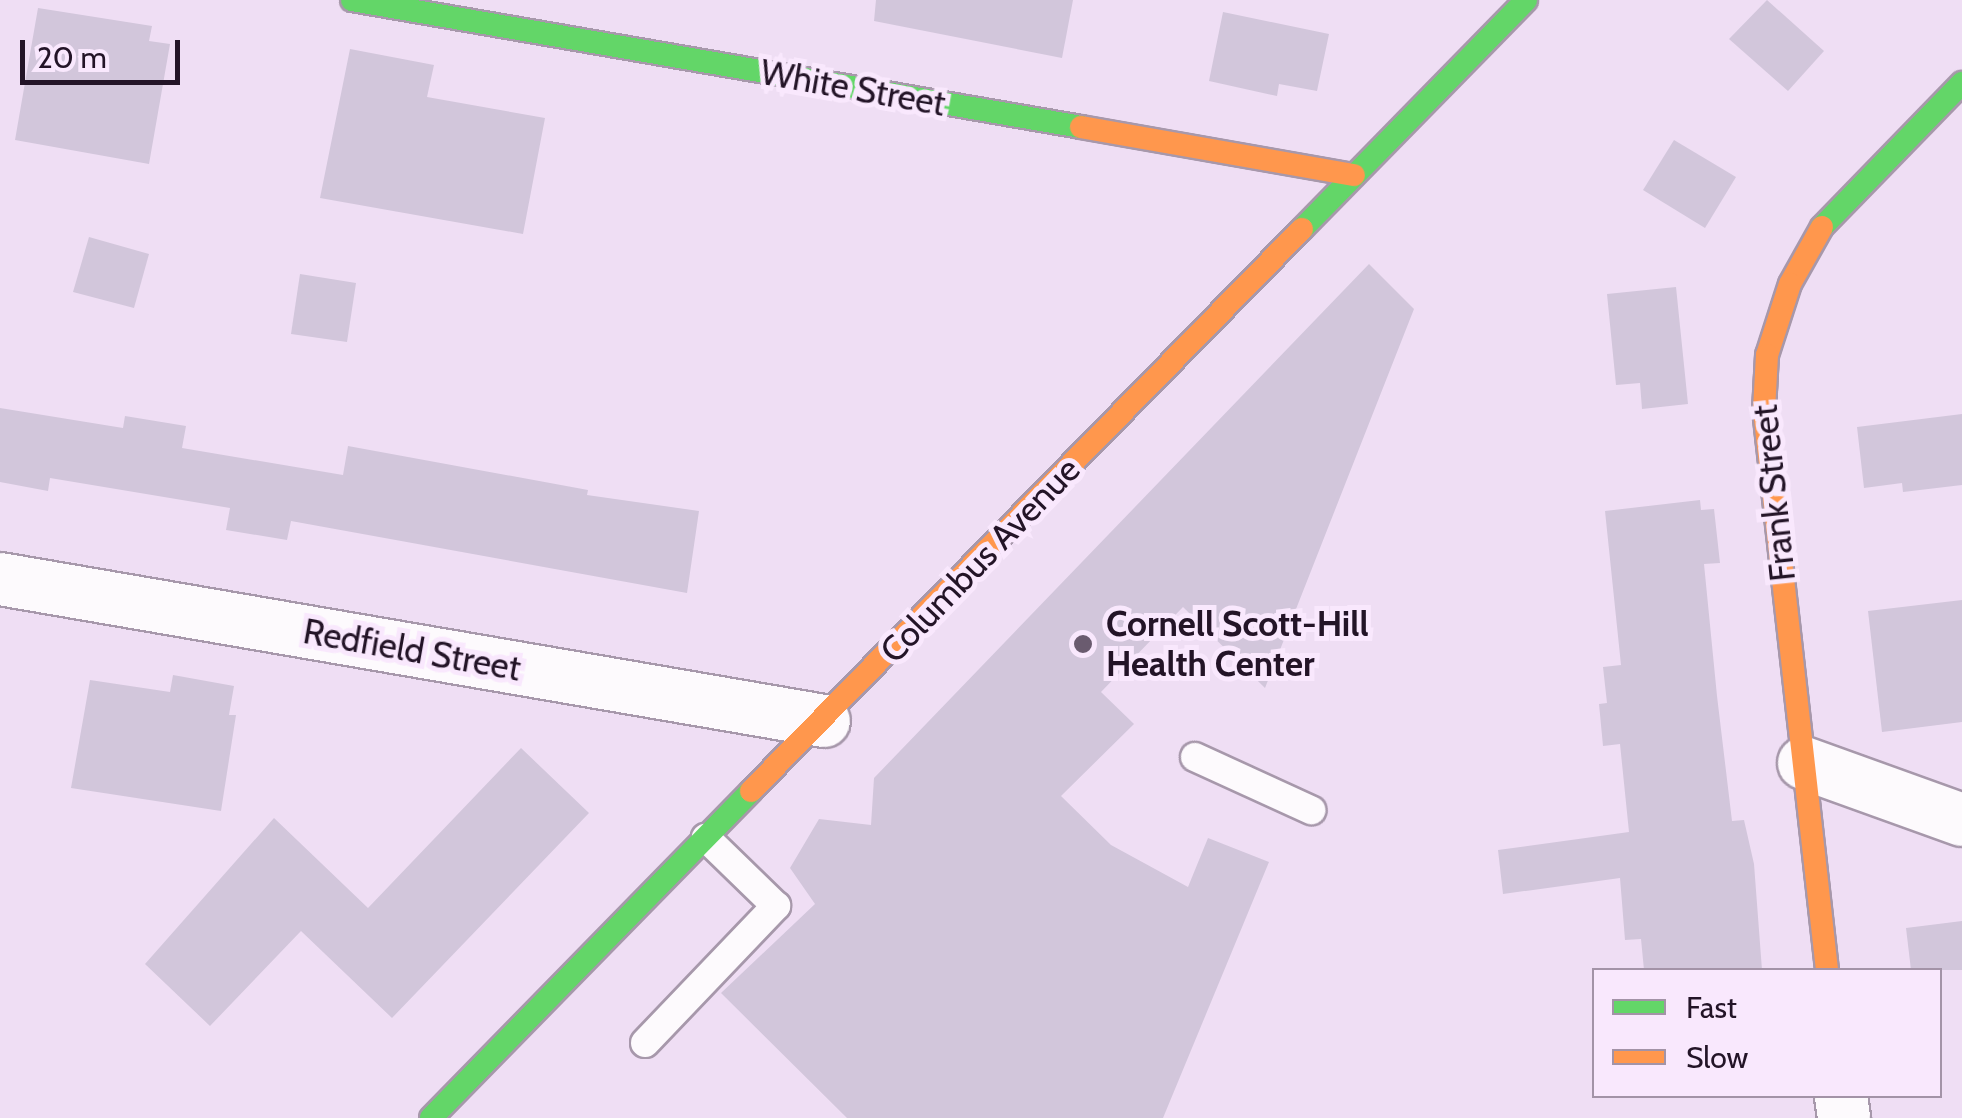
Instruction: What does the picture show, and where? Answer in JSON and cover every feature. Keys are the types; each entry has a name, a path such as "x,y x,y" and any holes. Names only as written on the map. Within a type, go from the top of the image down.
{"street":[{"name":"White Street","path":"352,0 1354,175"},
{"name":"Columbus Avenue","path":"431,1118 1526,0"},
{"name":"Frank Street","path":"1827,968 1764,410 1767,355 1790,284 1822,227 1962,83"},
{"name":"Redfield Street","path":"0,580 824,721"},
{"path":"1804,763 1962,820"}],"lane":[{"path":"1195,756 1311,810"},
{"path":"645,1043 776,906 706,838"}],"building":[{"path":"876,0 1073,0 1062,58 874,21"},
{"path":"1767,0 1824,51 1788,91 1729,39"},
{"path":"38,8 152,26 149,41 170,44 149,164 15,140"},
{"path":"1223,12 1329,34 1317,91 1279,84 1277,96 1209,81"},
{"path":"350,49 434,65 427,97 545,118 523,234 320,198"},
{"path":"1674,140 1736,177 1705,228 1643,190"},
{"path":"89,237 149,254 134,308 73,292"},
{"path":"1369,264 1414,309 1265,688 1183,607 1101,692 1134,724 1061,796 1111,845 1188,887 1208,838 1269,862 1163,1118 847,1118 721,993 815,904 790,868 819,819 871,825 874,778"},
{"path":"300,274 356,283 347,342 291,334"},
{"path":"1676,287 1688,404 1642,409 1640,383 1616,385 1607,294"},
{"path":"0,408 123,428 125,416 186,426 182,448 343,475 348,446 588,490 587,495 699,511 687,593 291,521 287,540 226,530 230,508 50,478 48,491 0,482"},
{"path":"1962,414 1962,485 1903,492 1902,483 1864,488 1857,427"},
{"path":"1700,500 1701,510 1714,509 1720,563 1704,564 1717,696 1732,821 1744,820 1754,864 1762,968 1644,968 1641,939 1625,940 1620,878 1503,894 1498,850 1629,832 1620,744 1603,746 1599,704 1607,703 1603,667 1621,665 1605,511"},
{"path":"1962,600 1962,722 1882,732 1868,611"},
{"path":"173,675 234,686 229,715 236,715 221,811 71,788 90,680 170,692"},
{"path":"521,748 589,813 392,1018 301,931 210,1026 145,964 274,818 368,908"},
{"path":"1962,921 1962,970 1911,968 1906,928"}],"traffic: fast":[{"path":"352,0 1081,127"},
{"path":"1302,229 1526,0"},
{"path":"1822,227 1962,83"},
{"path":"431,1118 751,791"}],"traffic: slow":[{"path":"1081,127 1354,175"},
{"path":"1822,227 1790,284 1767,355 1764,410 1827,968"},
{"path":"751,791 1302,229"}],"place":[{"name":"Cornell Scott-Hill Health Center","path":"1083,644"}]}
